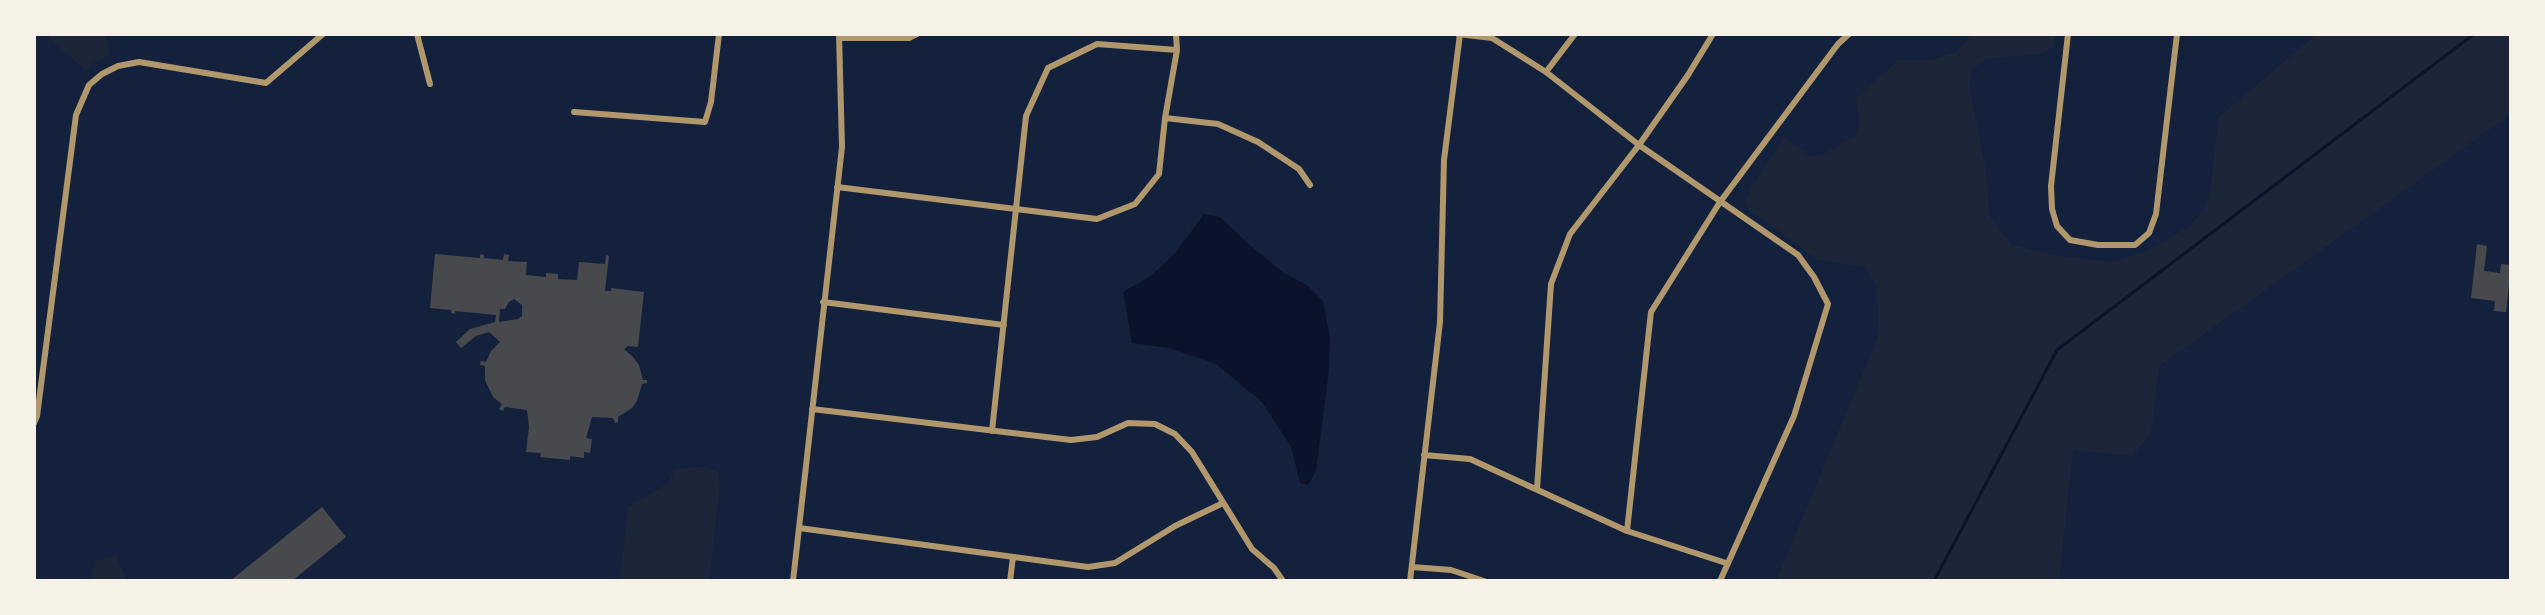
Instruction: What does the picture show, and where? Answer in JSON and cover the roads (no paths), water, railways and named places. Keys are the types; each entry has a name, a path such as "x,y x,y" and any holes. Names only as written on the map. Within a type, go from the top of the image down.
{"street":[{"path":"34,423 76,115 89,85 118,66 139,62 266,83 323,34"},
{"path":"417,34 430,84"},
{"path":"574,112 705,122 711,102 719,34"},
{"path":"793,581 842,147 839,36 909,38 917,34"},
{"path":"837,187 1097,219 1135,204 1159,174 1177,50 1176,34"},
{"path":"1410,581 1440,322 1444,160 1460,34 1492,38 1546,72 1639,145 1798,255 1828,304 1794,416 1720,581"},
{"path":"1546,72 1575,34"},
{"path":"1537,489 1551,284 1570,234 1639,145 1713,34"},
{"path":"1627,531 1651,312 1720,202 1838,44 1849,34"},
{"path":"2068,34 2051,186 2052,209 2057,226 2070,240 2098,245 2135,245 2149,233 2156,214 2177,34"},
{"path":"992,431 1026,116 1048,68 1097,44 1177,50"},
{"path":"1165,118 1218,124 1258,142 1299,169 1310,185"},
{"path":"823,302 1004,325"},
{"path":"812,409 1071,440 1097,437 1128,423 1155,424 1175,434 1192,452 1252,549 1274,568 1283,581"},
{"path":"1424,455 1470,459 1627,531 1726,563"},
{"path":"799,528 1088,567 1115,563 1175,526 1223,503"},
{"path":"1010,581 1013,557"},
{"path":"1412,567 1451,570 1484,581"}],"waterway":[{"path":"1934,581 2057,350 2474,34"}]}
